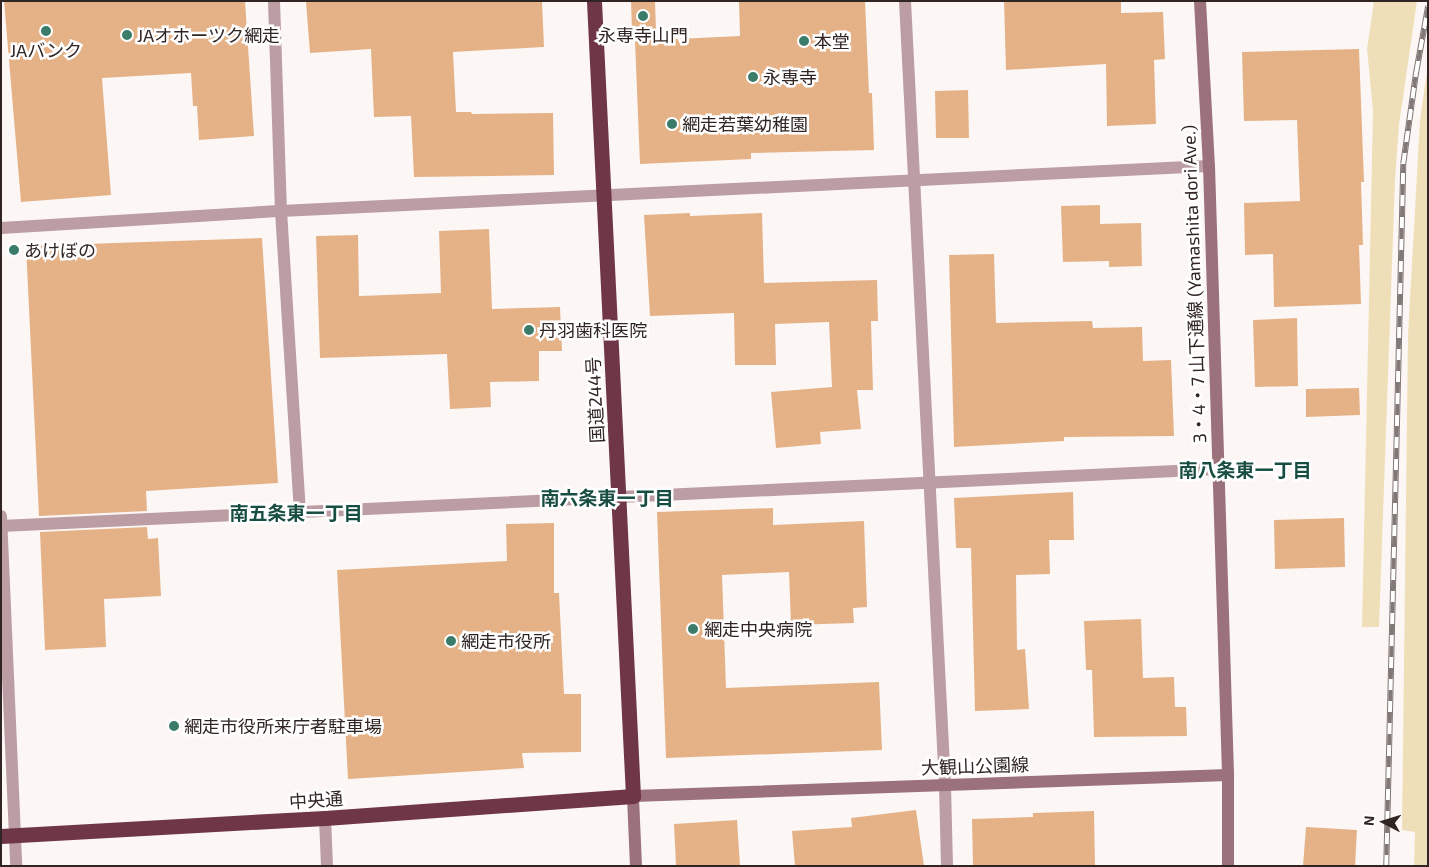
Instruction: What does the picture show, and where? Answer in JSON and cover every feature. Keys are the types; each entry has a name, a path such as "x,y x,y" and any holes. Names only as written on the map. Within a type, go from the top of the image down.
{"highway":[{"name":"国道244号","path":"594,1 633,796"},
{"name":"中央通","path":"8,835 324,818 633,796"}],"street":[{"path":"274,1 281,210 300,514"},
{"path":"905,1 945,785 947,866"},
{"name":"3・4・7 山下通線 (Yamashita dori Ave.)","path":"1200,1 1209,166 1228,775"},
{"path":"1,228 281,210 1209,166"},
{"path":"16,866 8,835 2,523 300,514 1218,469"},
{"path":"1228,775 1228,866"},
{"name":"大観山公園線","path":"633,796 1228,775"},
{"path":"633,796 636,866"},
{"path":"324,818 327,866"}],"shaded area":[{"path":"1374,1 1417,1 1399,125 1395,180 1379,627 1362,627 1373,111 1367,49"},
{"path":"1428,65 1428,866 1414,866 1415,832 1402,830 1408,335 1420,120"}],"building":[{"path":"4,1 245,1 254,136 199,140 197,106 193,106 191,73 102,78 111,195 21,202"},
{"path":"542,1 544,47 453,52 456,112 471,112 472,114 553,113 554,175 414,177 411,116 374,117 371,49 310,53 306,2"},
{"name":"永専寺山門","path":"631,1 655,1 656,31 632,32"},
{"name":"永専寺","path":"865,1 869,93 872,93 874,150 751,153 751,159 640,164 635,41 740,36 739,2"},
{"path":"1004,1 1121,1 1121,13 1163,12 1165,59 1154,60 1156,124 1107,126 1106,64 1006,70"},
{"path":"1359,49 1364,182 1361,182 1363,245 1359,245 1361,304 1274,307 1273,254 1245,255 1244,203 1300,201 1297,120 1244,121 1242,52"},
{"path":"968,90 969,138 936,138 935,91"},
{"path":"1100,205 1100,224 1141,223 1142,266 1109,267 1109,261 1063,262 1061,206"},
{"path":"690,213 690,216 762,213 764,283 877,280 878,321 871,321 873,390 857,390 861,429 820,432 821,444 776,448 771,392 832,387 829,322 775,324 776,365 735,365 734,313 650,316 644,215"},
{"path":"489,229 492,309 560,307 562,351 539,351 539,381 490,382 491,407 450,409 447,354 320,358 316,236 358,235 359,296 441,293 439,231"},
{"path":"262,238 278,483 146,491 147,511 39,516 26,246"},
{"path":"994,254 996,323 1092,321 1093,328 1142,327 1143,361 1171,360 1174,436 1064,437 1064,441 954,447 949,255"},
{"path":"1297,318 1298,386 1255,387 1253,320"},
{"path":"1359,388 1360,415 1306,417 1306,389"},
{"path":"1073,492 1074,540 1049,540 1050,574 1016,575 1017,650 1025,649 1029,709 975,711 971,548 956,548 954,498"},
{"name":"網走中央病院","path":"773,508 773,525 864,521 867,607 853,608 854,623 791,625 789,572 722,575 726,688 879,682 882,750 666,758 657,512"},
{"path":"1344,518 1345,567 1275,569 1274,520"},
{"name":"網走市役所","path":"554,523 554,593 559,593 564,694 581,694 581,752 522,753 524,768 348,779 337,570 507,561 506,524"},
{"path":"147,527 148,539 158,538 161,596 104,599 106,647 45,650 40,532"},
{"path":"1141,619 1143,678 1174,677 1175,707 1186,707 1187,736 1094,737 1092,670 1086,670 1084,621"},
{"path":"916,810 924,866 795,866 792,831 852,827 851,818"},
{"path":"1094,811 1095,866 973,866 972,819 1033,817 1033,813"},
{"path":"737,820 740,866 676,866 674,824"},
{"path":"1306,827 1357,830 1355,866 1303,866"}],"railway":[{"path":"1386,866 1403,164 1416,72 1428,6"}],"place":[{"name":"永専寺山門","path":"643,16"},
{"name":"JAバンク","path":"46,31"},
{"name":"JAオホーツク網走","path":"127,35"},
{"name":"本堂","path":"804,41"},
{"name":"永専寺","path":"753,77"},
{"name":"網走若葉幼稚園","path":"672,124"},
{"name":"あけぼの","path":"14,250"},
{"name":"丹羽歯科医院","path":"529,330"},
{"name":"網走中央病院","path":"693,629"},
{"name":"網走市役所","path":"451,641"},
{"name":"網走市役所来庁者駐車場","path":"174,726"}],"district":[{"name":"南八条東一丁目","path":"1245,470"},
{"name":"南六条東一丁目","path":"607,498"},
{"name":"南五条東一丁目","path":"296,513"}]}
